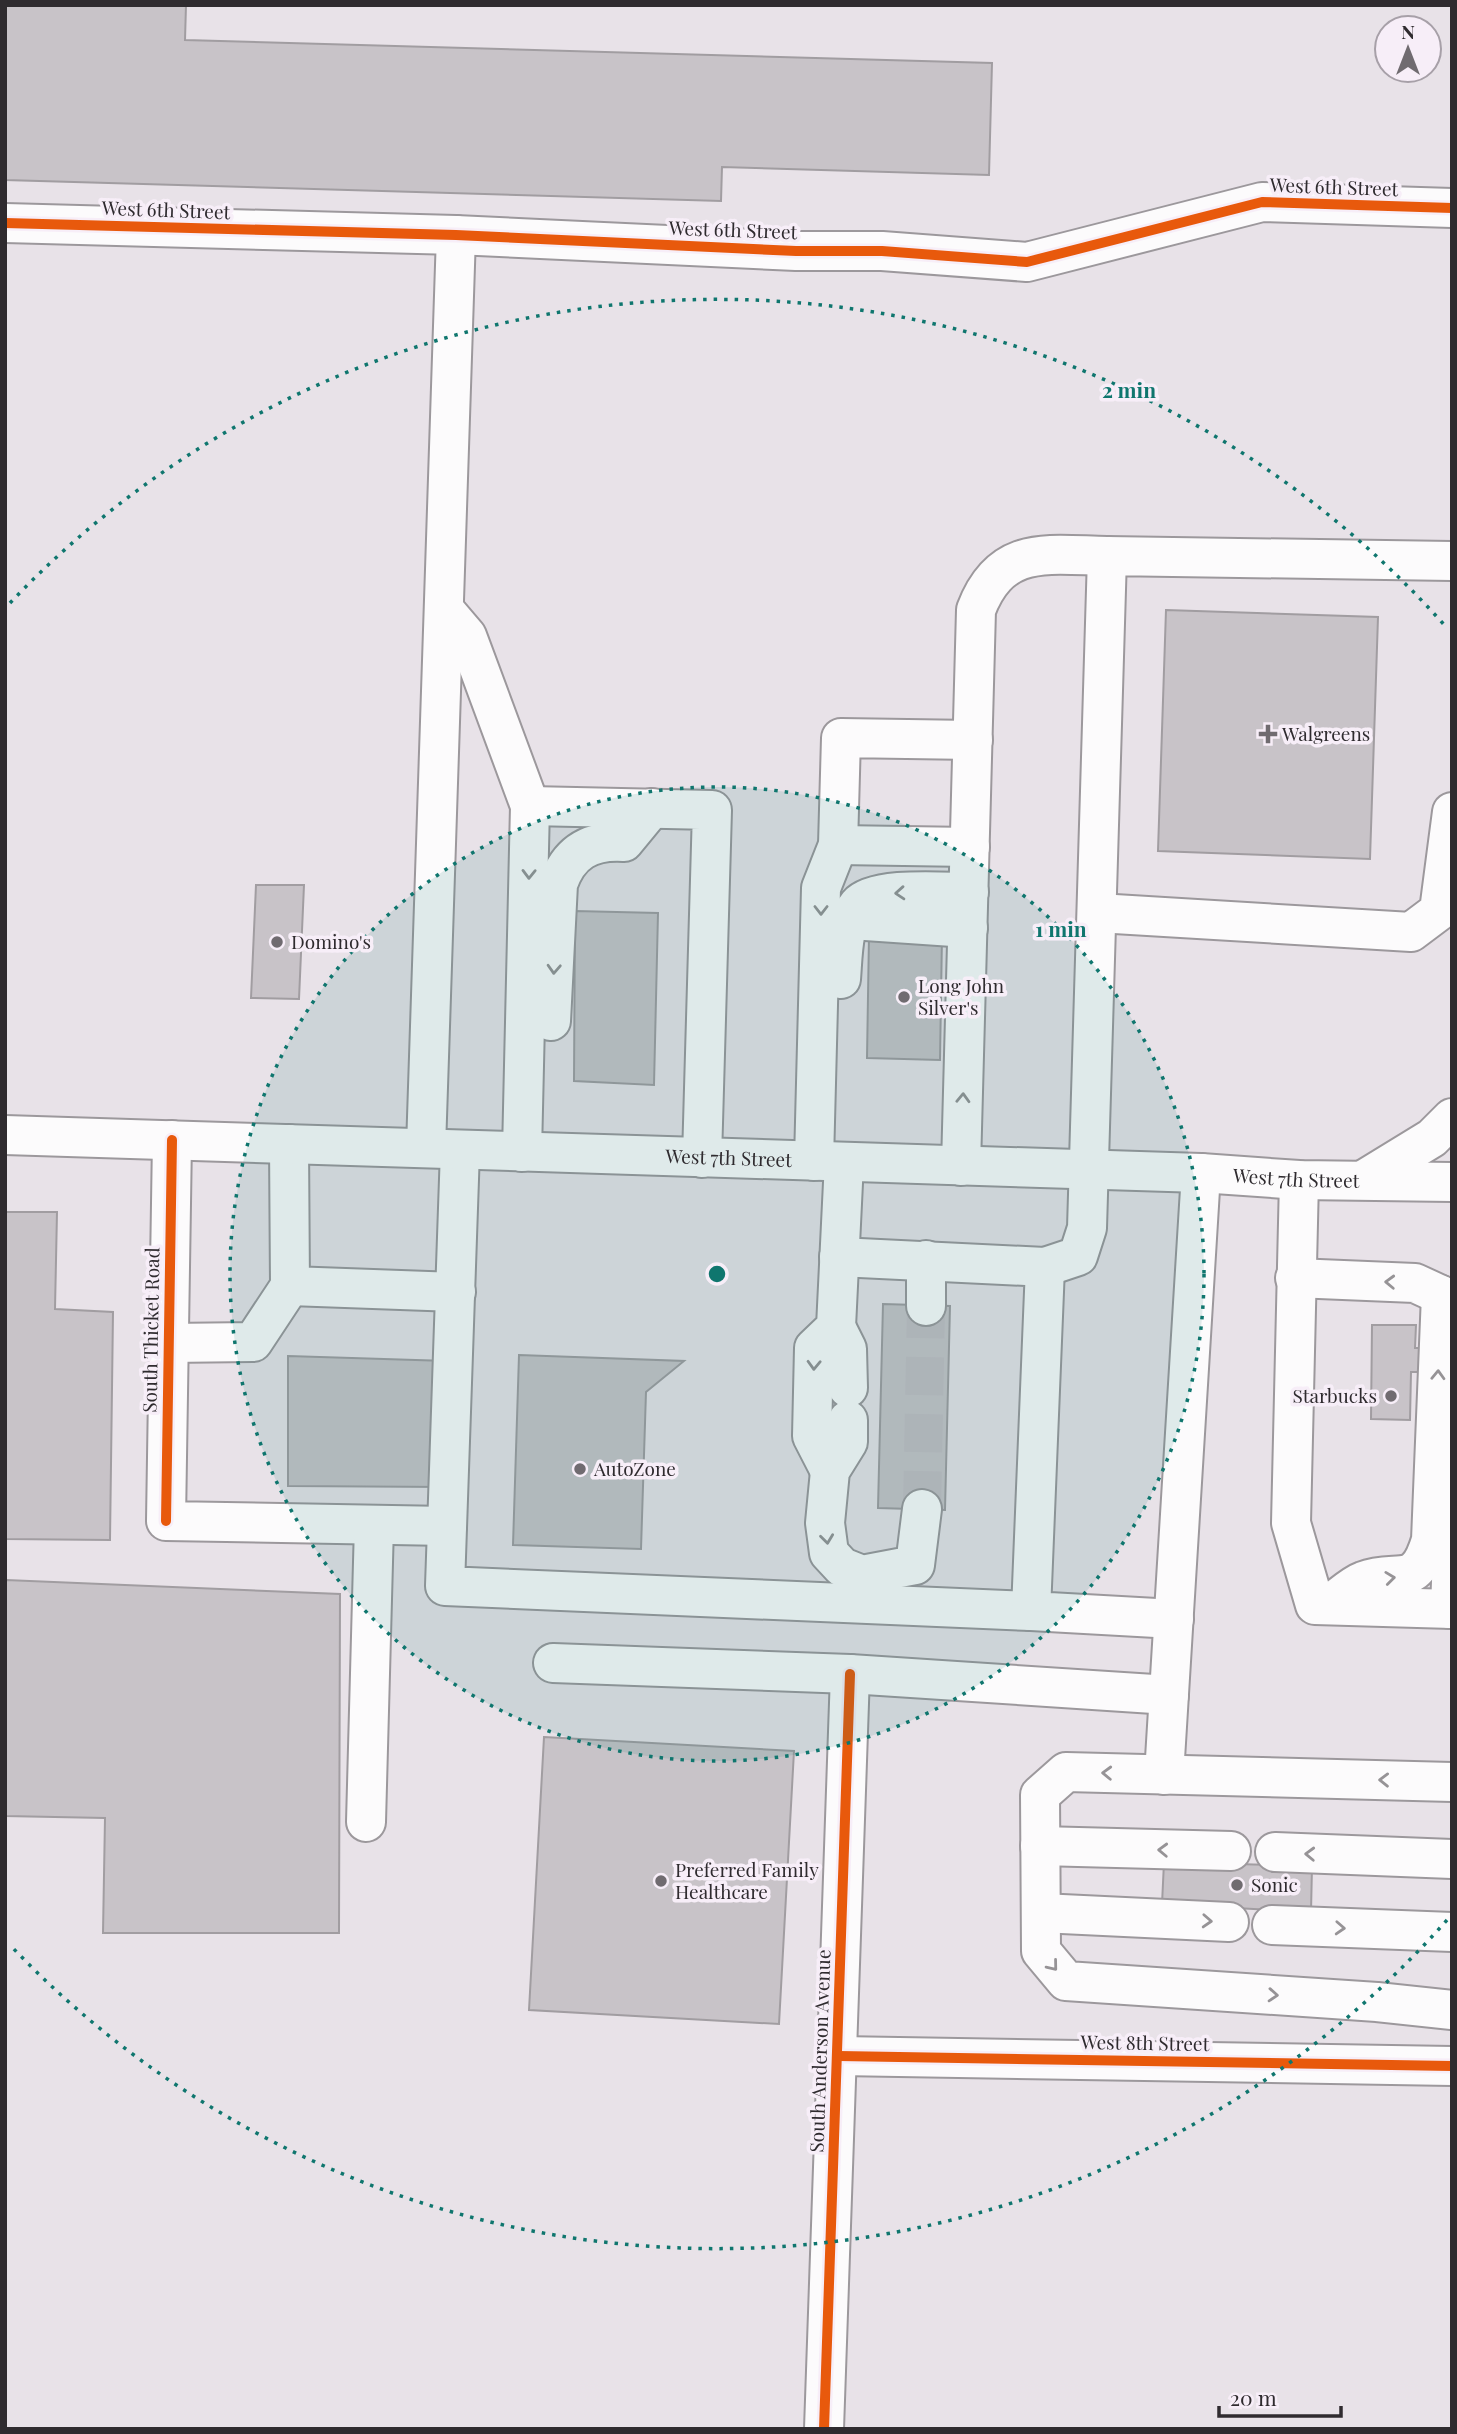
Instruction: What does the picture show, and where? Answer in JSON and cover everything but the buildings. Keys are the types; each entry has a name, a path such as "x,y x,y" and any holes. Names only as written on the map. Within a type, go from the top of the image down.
{"street":[{"name":"West 6th Street","path":"5,223 456,235 796,251 882,251 1027,262 1262,202 1452,208"},
{"path":"456,235 444,609 443,1149 456,1292 445,1586 1174,1619"},
{"path":"961,1166 976,610 985,586 999,571 1022,558 1052,555 1452,561"},
{"path":"839,1257 1045,1267 1078,1256 1087,1234 1107,556"},
{"path":"444,609 467,636 530,806 522,1152"},
{"path":"922,1509 915,1565 863,1575 842,1567 829,1553 825,1524 830,1471 848,1442 848,1404 847,1349 836,1327 839,1257 819,1037 821,888 838,845 841,738 973,740"},
{"path":"530,806 712,810 702,1158"},
{"path":"524,1079 549,1055 558,884 563,870 587,847 602,841 624,842 652,808"},
{"path":"1098,913 1411,932 1439,911 1452,812"},
{"path":"838,845 970,847"},
{"path":"819,1037 840,988 846,932 851,920 968,910"},
{"path":"1365,1179 1433,1138 1452,1118"},
{"name":"West 7th Street","path":"5,1135 1201,1173 1299,1180 1452,1182"},
{"name":"South Thicket Road","path":"172,1140 166,1521 374,1525"},
{"path":"168,1343 253,1342 290,1286 289,1144"},
{"path":"1164,1775 1201,1173"},
{"path":"1299,1180 1290,1523 1315,1605 1451,1609 1452,1553"},
{"path":"926,1260 926,1306"},
{"path":"1031,1611 1045,1267"},
{"path":"1295,1278 1415,1283 1446,1300 1431,1540 1424,1562 1407,1576 1363,1581 1329,1605"},
{"path":"290,1286 456,1292"},
{"path":"830,1471 812,1436 814,1348 836,1327"},
{"path":"366,1822 374,1525 447,1526"},
{"path":"553,1663 850,1674 1169,1695"},
{"name":"South Anderson Avenue","path":"824,2429 839,2056 844,1798 850,1674"},
{"path":"1451,2001 1377,2002 1066,1981 1041,1951 1040,1795 1066,1772 1452,1782"},
{"path":"1040,1846 1231,1852"},
{"path":"1275,1852 1452,1859"},
{"path":"1041,1913 1229,1923"},
{"path":"1272,1924 1452,1933"},
{"name":"West 8th Street","path":"839,2056 1452,2066"}],"tunnel":[{"path":"922,1509 926,1306"}],"cycle path":[{"path":"5,223 456,235 796,251 882,251 1027,262 1262,202 1452,208"},
{"path":"166,1521 172,1140"},
{"path":"824,2429 850,1674"},
{"path":"839,2056 1452,2066"}],"place":[{"name":"Walgreens","path":"1268,734"},
{"name":"Domino's","path":"277,942"},
{"name":"Long John Silver's","path":"904,997"},
{"name":"Starbucks","path":"1391,1396"},
{"name":"AutoZone","path":"580,1469"},
{"name":"Preferred Family Healthcare","path":"661,1881"},
{"name":"Sonic","path":"1237,1885"}]}
